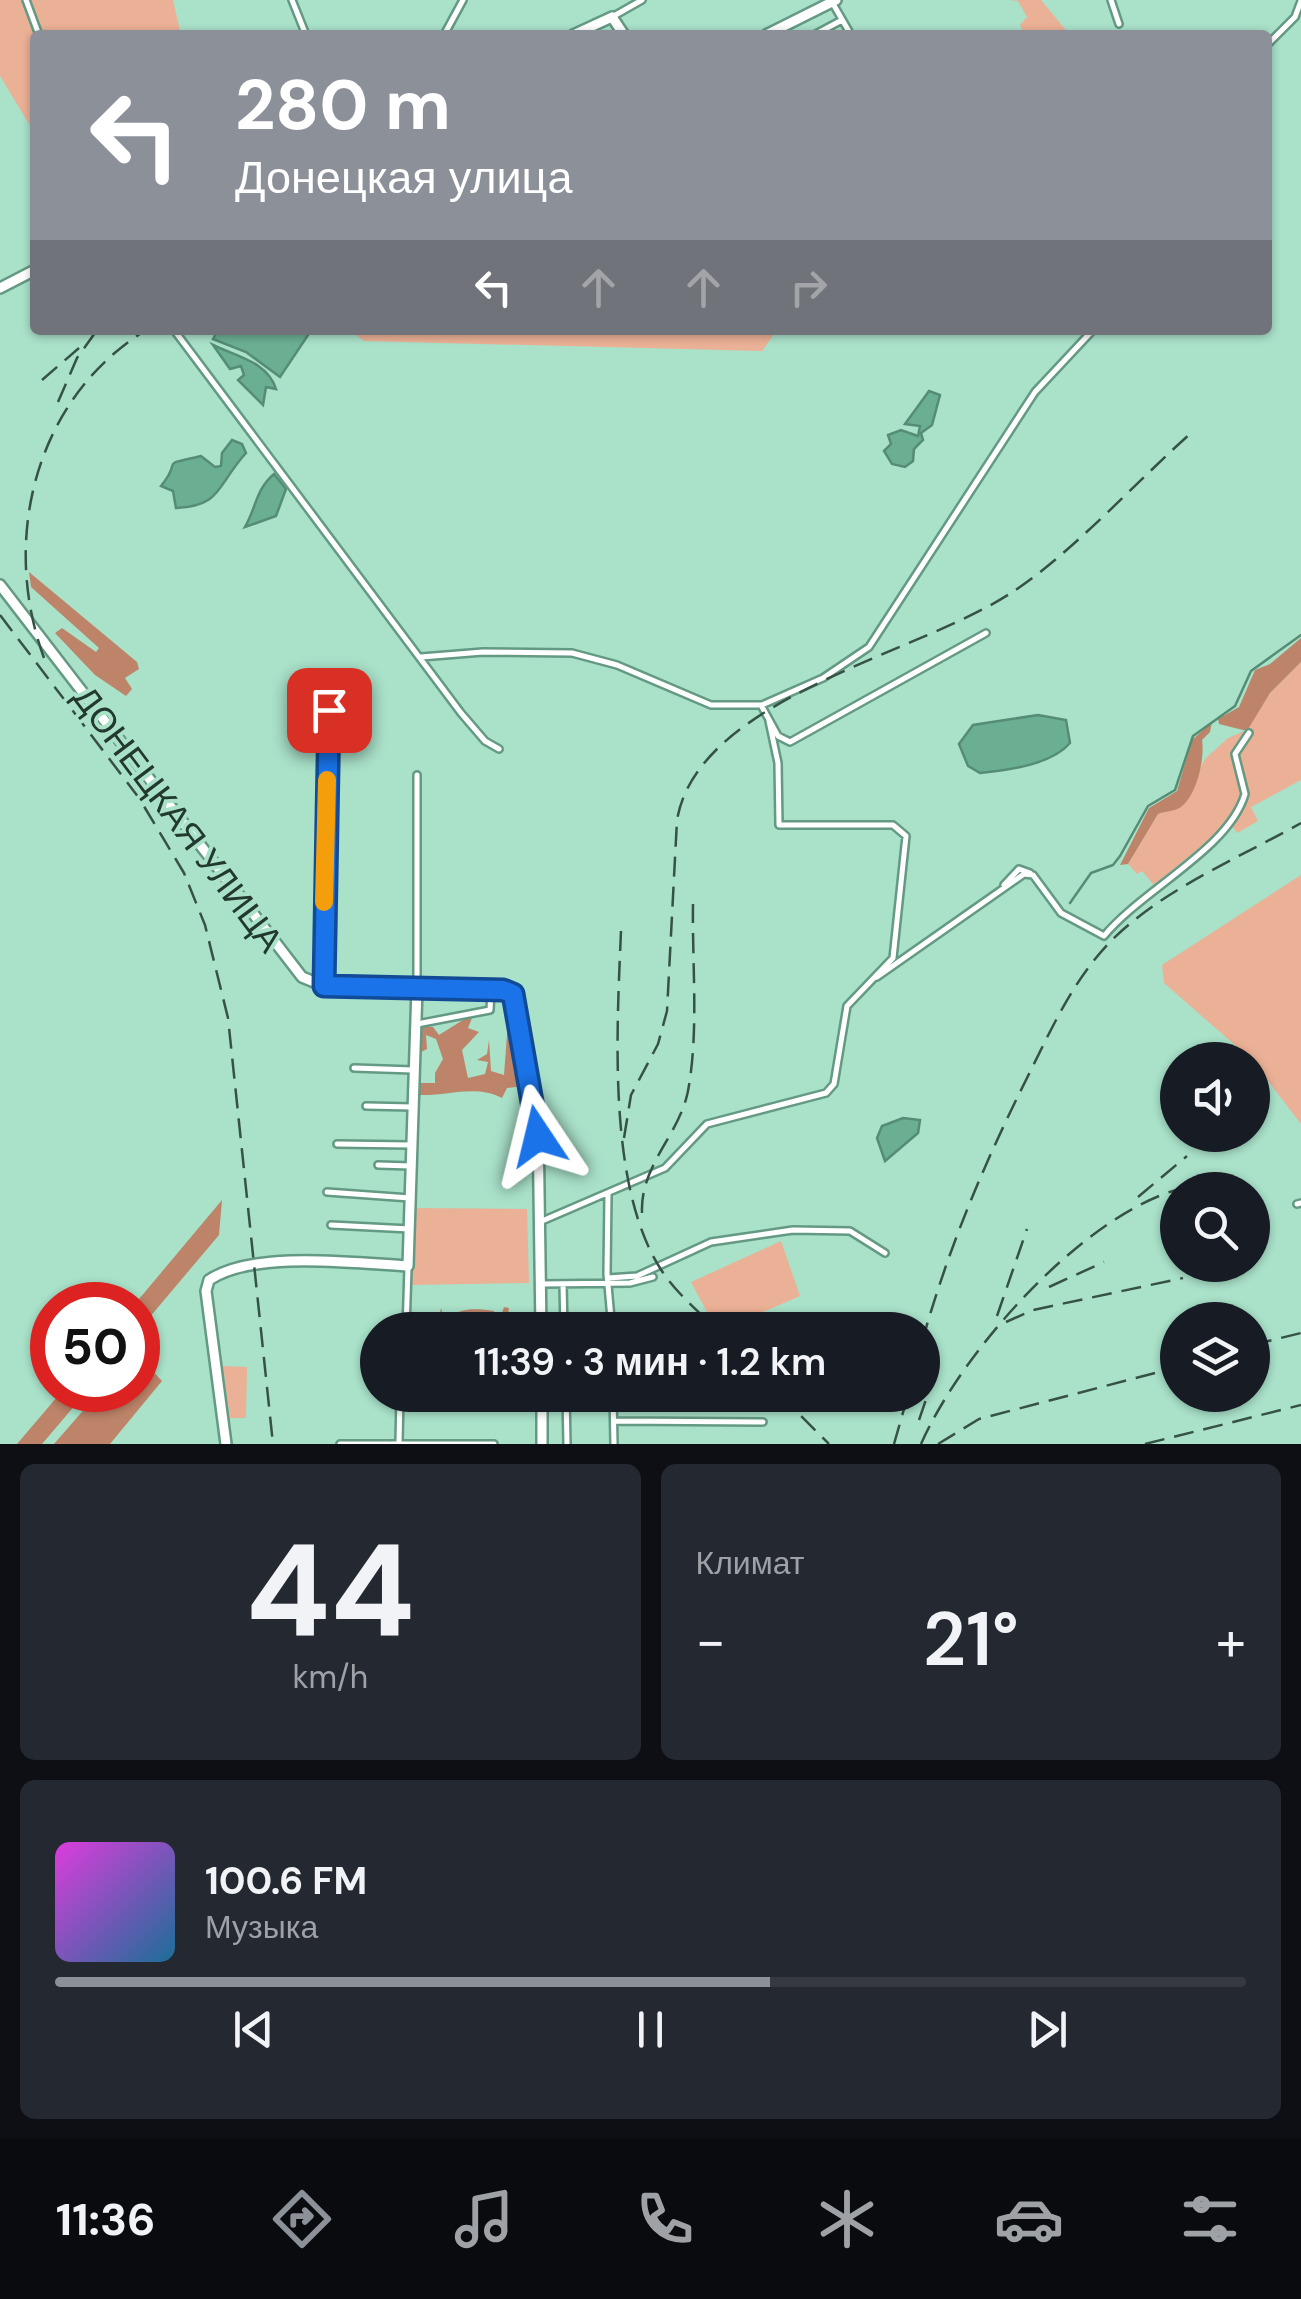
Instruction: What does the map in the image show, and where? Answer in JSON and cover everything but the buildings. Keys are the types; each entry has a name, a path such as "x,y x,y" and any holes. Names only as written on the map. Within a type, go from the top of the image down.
{"main road":[{"path":"776,30 834,1"},
{"path":"584,30 612,17 621,30"},
{"path":"0,288 30,273"},
{"name":"ДОНЕЦКАЯ УЛИЦА","path":"0,584 285,960 302,977 324,986"},
{"path":"324,986 491,990 513,994 523,1063 537,1113 541,1312"},
{"path":"226,1444 208,1310 207,1285 213,1277 237,1268 316,1262 408,1266 417,988"},
{"path":"542,1412 542,1444"}],"street":[{"path":"26,0 37,30"},
{"path":"292,0 304,30"},
{"path":"447,30 463,0"},
{"path":"612,17 642,0"},
{"path":"1112,0 1120,24"},
{"path":"834,1 849,30"},
{"path":"1272,40 1294,17 1301,2"},
{"path":"823,30 842,20"},
{"path":"178,335 476,733 499,749"},
{"path":"421,657 482,652 572,654 617,666 711,705 761,705 823,678 869,646 1035,392 1088,335"},
{"path":"761,705 784,742 798,740 986,633"},
{"path":"324,986 330,679"},
{"path":"769,721 778,764 779,825 893,825 906,836 896,946 892,958 875,978"},
{"path":"539,1222 665,1168 706,1124 826,1094 834,1084 844,1016 852,998 1004,884 1030,873 1061,912 1104,936 1130,906 1212,844 1231,824 1245,794 1235,754 1249,733"},
{"path":"416,775 417,988"},
{"path":"417,1024 442,1023 490,1010 491,990"},
{"path":"354,1068 416,1070"},
{"path":"366,1106 416,1107"},
{"path":"338,1144 413,1145"},
{"path":"378,1165 410,1166"},
{"path":"327,1192 410,1198"},
{"path":"608,1194 611,1312"},
{"path":"331,1225 410,1229"},
{"path":"609,1281 637,1276 711,1242 793,1230 850,1231 886,1253"},
{"path":"407,1312 408,1266"},
{"path":"540,1284 653,1277"},
{"path":"563,1284 564,1312"},
{"path":"399,1443 400,1412"},
{"path":"566,1412 567,1444"},
{"path":"614,1412 614,1444"},
{"path":"614,1420 763,1422"},
{"path":"340,1444 494,1444"}],"shaded area":[{"path":"0,0 173,0 180,30 30,30 30,126 0,76"},
{"path":"1010,0 1041,0 1066,30 1022,30 1020,25 1027,17 1018,1"},
{"path":"215,335 308,335 280,377 246,352 213,339"},
{"path":"356,335 773,335 762,351 364,341"},
{"path":"213,345 266,372 276,389 266,387 263,405 238,380 244,375 241,366 230,369"},
{"path":"929,391 940,395 932,425 921,433 923,440 914,449 913,461 905,467 892,464 884,451 891,444 888,435 901,430 918,436 920,426 905,424"},
{"path":"232,440 242,444 246,453 217,492 202,503 176,508 173,491 161,486 173,464 201,456 215,467 221,466 222,453"},
{"path":"274,474 286,489 276,516 245,527 260,492"},
{"path":"29,572 137,662 139,669 125,678 132,689 126,696 95,675 55,633 62,628 96,652 99,648 31,587"},
{"path":"1301,638 1301,662 1270,693 1247,731 1219,724 1218,719 1239,707 1255,670 1270,664"},
{"path":"1301,662 1301,780 1251,807 1258,821 1237,833 1230,823 1154,885 1142,871 1137,874 1128,864 1158,814 1181,807 1205,759 1228,738 1247,730 1270,693"},
{"path":"1038,715 1066,720 1070,743 1052,757 1028,765 980,773 968,766 959,744 973,725"},
{"path":"1212,722 1210,732 1202,740 1201,766 1187,801 1175,810 1158,814 1128,864 1120,865 1149,808 1177,791 1192,740"},
{"path":"1301,875 1301,1124 1270,1084 1270,1042 1231,1042 1164,983 1162,965"},
{"path":"472,1018 468,1028 479,1032 462,1050 468,1078 485,1074 488,1062 477,1060 487,1054 489,1040 491,1071 504,1075 508,1022 513,1026 523,1086 507,1088 502,1098 472,1091 420,1095 420,1083 435,1083 435,1073 443,1059 436,1039 426,1035 427,1049 419,1053 419,1026 433,1027 439,1035"},
{"path":"903,1118 920,1120 918,1133 885,1161 877,1138 882,1126"},
{"path":"222,1200 219,1235 160,1305 160,1282 153,1282"},
{"path":"411,1208 527,1209 529,1283 410,1285"},
{"path":"781,1241 800,1296 763,1312 707,1312 691,1282"},
{"path":"480,1309 494,1312 459,1312"},
{"path":"223,1366 247,1367 246,1418 230,1418"},
{"path":"44,1412 69,1412 42,1444 17,1444"},
{"path":"82,1412 136,1412 110,1444 54,1444"}],"waterway":[{"path":"1070,903 1091,873 1113,865 1148,806 1175,790 1193,736 1235,706 1251,671 1301,635"}],"railway":[{"path":"58,402 77,358 93,335"},
{"path":"44,658 31,612 26,566 28,519 37,474 54,432 77,393 108,359 139,335"},
{"path":"42,380 79,348"},
{"path":"624,1138 631,1095 658,1044 667,1011 677,820 694,777 725,741 768,710 818,683 974,614 1014,591 1082,537 1191,433"},
{"path":"0,615 139,798 184,873 205,925 228,1018 273,1444"},
{"path":"931,1312 955,1241 1010,1112 1054,1024 1086,971 1113,939 1156,904 1301,823"},
{"path":"642,1213 647,1180 688,1091 694,1022 693,904"},
{"path":"621,931 619,1104 631,1194 643,1233 660,1268 699,1312"},
{"path":"1138,1197 1187,1156"},
{"path":"921,1444 964,1370 1027,1294 1101,1229 1160,1197"},
{"path":"997,1316 1027,1229"},
{"path":"1049,1287 1104,1262"},
{"path":"1006,1322 1033,1310 1164,1282"},
{"path":"1270,1341 1301,1333"},
{"path":"938,1444 979,1419 1160,1372"},
{"path":"1145,1444 1301,1405"},
{"path":"797,1412 829,1444"},
{"path":"894,1444 903,1412"},
{"path":"919,1420 922,1412"}],"slow traffic":[{"path":"324,902 327,780"}],"route":[{"path":"329,710 324,986 503,990 513,994 523,1063 537,1113 538,1136"}]}
